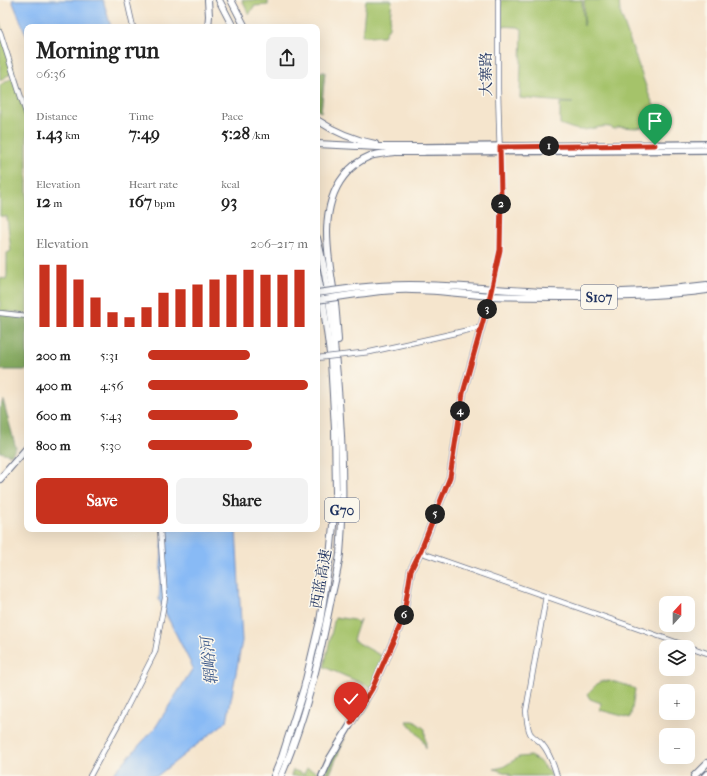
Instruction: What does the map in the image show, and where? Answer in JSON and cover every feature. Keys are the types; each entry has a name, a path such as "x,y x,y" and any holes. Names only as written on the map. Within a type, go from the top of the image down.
{"highway":[{"path":"208,0 208,24"},
{"path":"219,0 231,24"},
{"path":"228,0 240,24"},
{"path":"231,0 243,24"},
{"path":"320,122 335,131 357,140 400,148"},
{"path":"320,146 423,150"},
{"path":"320,146 394,152"},
{"path":"339,396 340,367 337,326 327,236 327,217 330,201 339,182 348,170 370,156 394,152 423,150"},
{"name":"西蓝高速","path":"282,776 310,692 327,623 340,555 343,492 339,396 334,335 320,254"},
{"name":"S107","path":"320,299 383,286 410,285 548,292 593,292 670,289 707,285"},
{"name":"西蓝高速","path":"274,776 282,757 304,688 320,621 330,557 336,494 335,429 331,361 320,286"},
{"name":"S107","path":"320,293 411,290 444,291 490,296 547,298 663,295 707,290"},
{"path":"0,473 24,446"},
{"path":"0,478 24,451"},
{"path":"694,776 707,763"}],"main road":[{"path":"423,150 707,144"},
{"path":"500,149 707,150"},
{"path":"322,776 330,758 372,689 403,619 411,570 421,550 450,477 463,393 490,296"}],"street":[{"path":"127,0 132,24"},
{"name":"大寨路","path":"490,296 500,250 501,195 498,0"},
{"path":"0,32 24,107"},
{"path":"0,313 24,316"},
{"path":"320,358 370,352 482,327"},
{"path":"90,776 155,652 165,598 160,532"},
{"path":"421,550 425,554 707,653"},
{"path":"546,596 526,711 527,726 531,735 542,744 550,756 557,776"}],"green space":[{"path":"242,0 268,0 268,5 254,6 249,15"},
{"path":"366,0 392,0 389,27 384,36 362,36"},
{"path":"501,0 582,0 584,26 584,0 619,0 620,12 649,95 662,123 637,128 619,127 614,129 611,127 603,127 586,130 576,129 560,124 560,103 573,103 520,98 522,29 518,27 501,26"},
{"path":"0,23 14,71 0,81"},
{"path":"320,72 325,72 321,112"},
{"path":"15,76 24,110 24,313 0,311 0,278 6,279 7,253 11,251 7,217 0,216 0,85"},
{"path":"0,313 24,315 24,370 0,370"},
{"path":"3,400 16,448 11,455 0,452 0,409"},
{"path":"335,617 354,620 358,624 360,619 353,640 389,660 373,688 324,667"},
{"path":"601,681 610,681 635,689 630,718 600,710 601,703 590,699 587,694"},
{"path":"406,721 414,721 425,729 426,748 422,739"},
{"path":"345,738 329,776 324,776 329,764"},
{"path":"530,756 539,761 552,776 510,776 510,774 494,769 503,767 519,757"},
{"path":"307,768 320,773 319,776 291,776 293,770 304,774"}],"water":[{"path":"12,0 103,0 110,24 24,24 24,30"},
{"name":"辋峪河","path":"163,532 236,532 242,641 227,721 157,776 111,776 155,728 193,668 159,600"}],"route":[{"path":"351,723 372,689 403,619 411,570 421,550 450,477 463,393 482,327 500,250 500,147 655,145"}]}
